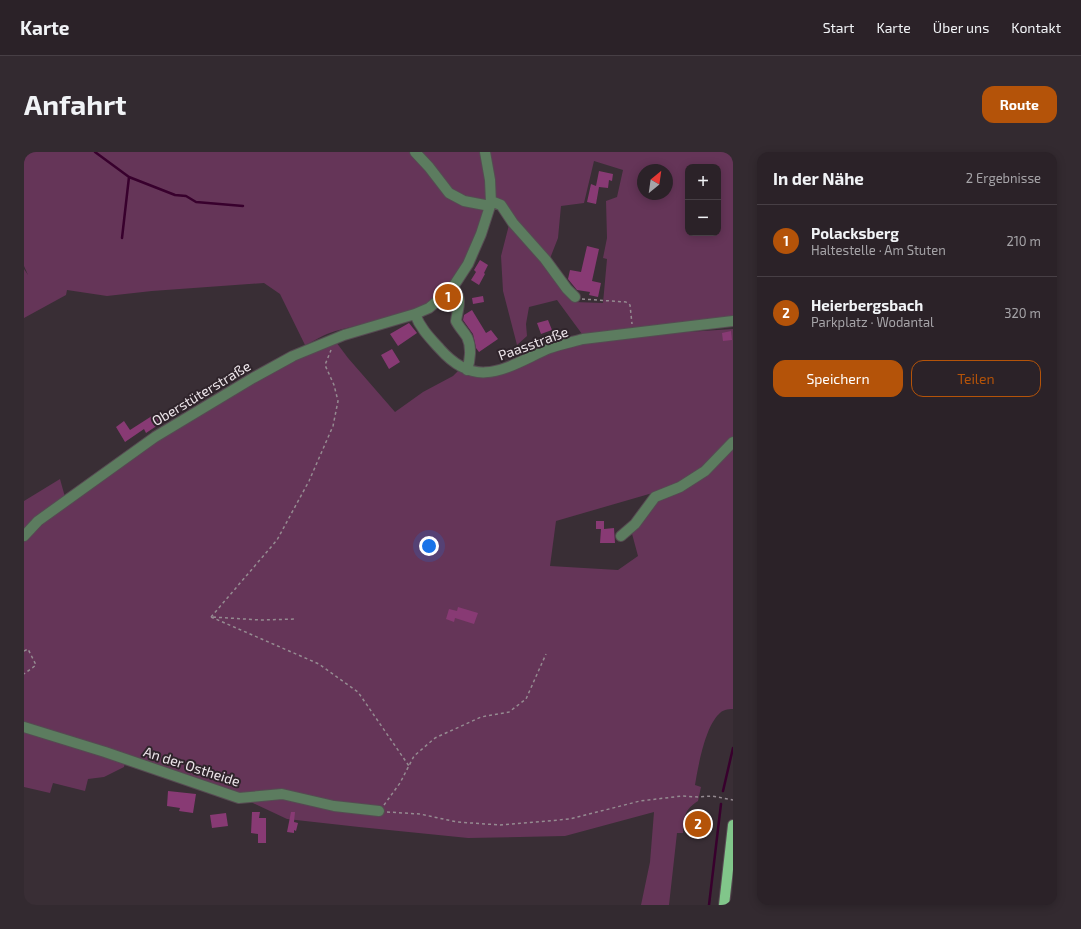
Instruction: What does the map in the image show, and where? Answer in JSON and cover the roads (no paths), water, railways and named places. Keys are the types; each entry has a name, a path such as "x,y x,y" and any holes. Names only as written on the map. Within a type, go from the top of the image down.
{"main road":[{"path":"724,905 733,825"}],"street":[{"path":"415,152 430,167 450,193 464,201 501,205 513,223 545,259 567,289 575,297"},
{"path":"485,152 491,203"},
{"name":"Oberstüterstraße","path":"24,536 38,521 155,437 266,370 294,356 335,339 415,314 429,308 453,287 468,264 481,234 491,203"},
{"path":"453,287 459,296 456,321 468,338 470,360 467,370"},
{"name":"Paasstraße","path":"415,314 418,323 449,360 459,367 480,372 498,371 560,345 583,340 733,321"},
{"path":"621,536 635,524 655,497 680,487 705,471 733,442"},
{"name":"An der Ostheide","path":"24,728 104,752 239,798 282,794 334,806 379,811"}],"waterway":[{"path":"95,152 129,177 122,238"},
{"path":"129,177 175,195 186,196 196,202 243,206"},
{"path":"723,791 733,748"},
{"path":"709,905 721,804"}],"place":[{"name":"Polacksberg","path":"448,297"},
{"name":"Heierbergsbach","path":"698,824"}]}
